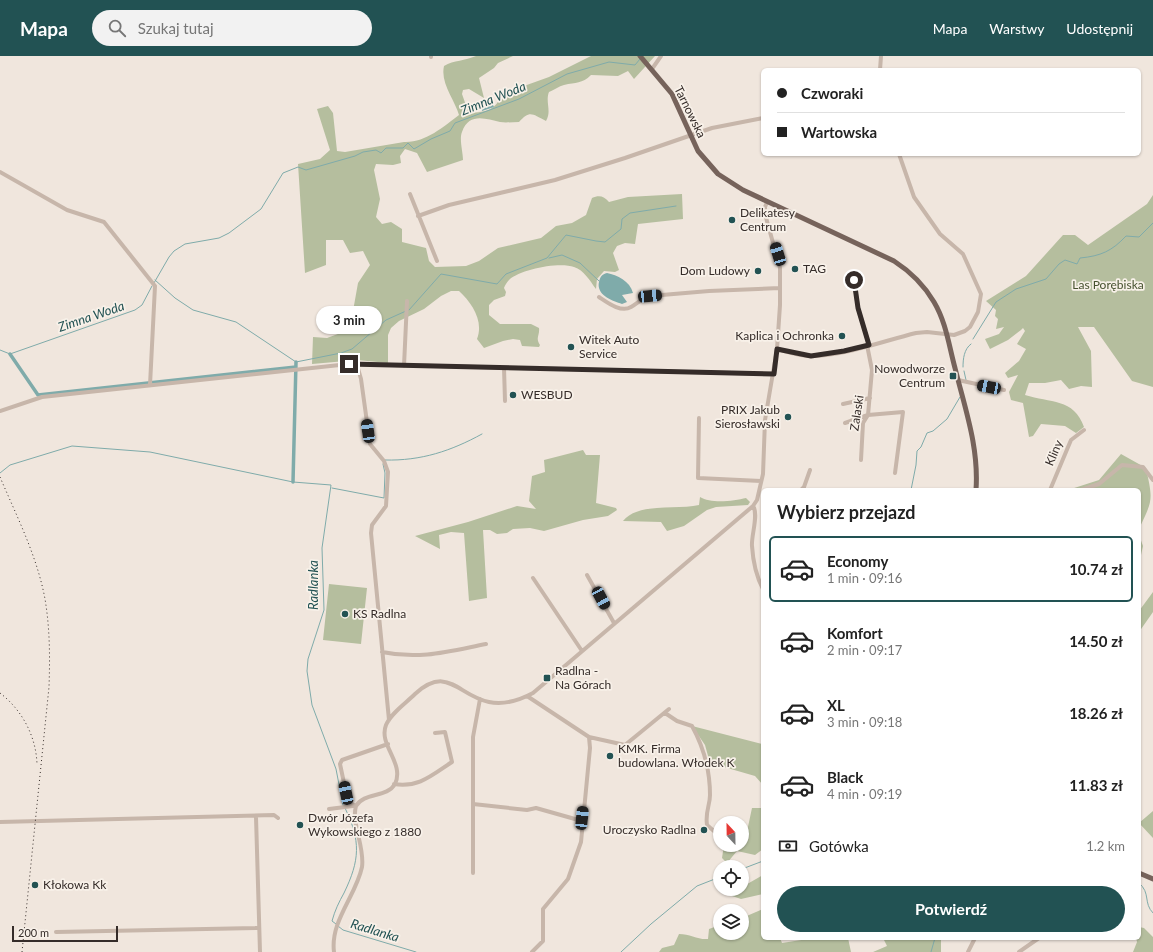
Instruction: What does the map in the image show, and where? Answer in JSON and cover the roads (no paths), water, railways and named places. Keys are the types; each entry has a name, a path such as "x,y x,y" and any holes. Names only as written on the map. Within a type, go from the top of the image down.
{"main road":[{"name":"Tarnowska","path":"640,56 672,94 690,134 704,159 723,178 767,202 886,257 910,272 926,289 935,303 947,335 975,448 977,469 976,488"},
{"path":"1141,874 1153,879"}],"street":[{"path":"652,69 661,56"},
{"path":"880,68 881,56"},
{"path":"418,216 449,205 555,180 625,158 690,134 761,118"},
{"path":"777,349 811,356 844,351 916,333 927,332 947,335 961,333 970,327 978,312 981,294 963,254 940,234 914,197 900,156"},
{"path":"0,172 67,210 104,222 155,286 150,385"},
{"path":"410,194 437,261"},
{"path":"389,720 418,692 435,681 450,683 488,702 502,703 527,696 544,684 614,623 747,514 753,506 761,491 765,420 774,374 777,349 780,288 778,254 765,210 767,202"},
{"name":"Zalaski","path":"854,280 858,308 868,345 872,370 868,415 864,423 861,460"},
{"path":"599,298 609,304 625,308 631,307 643,298 650,296 709,291 780,288"},
{"path":"404,366 407,301"},
{"path":"0,411 42,397 309,367 357,365 774,374"},
{"path":"329,809 344,806 356,806 362,800 388,790 394,784 396,768 385,732 389,720 371,533 372,525 386,506 388,472 384,461 370,444 361,379 357,365"},
{"path":"504,368 505,401"},
{"path":"958,380 1004,390"},
{"path":"843,404 870,398"},
{"path":"845,423 868,415 903,412 895,473"},
{"path":"699,418 698,478 761,481"},
{"name":"Kliny","path":"1051,488 1071,440 1084,430"},
{"path":"1087,488 1099,484 1122,465 1143,467 1153,480"},
{"path":"803,488 810,470"},
{"path":"753,506 756,512 752,545 754,565 761,586"},
{"path":"587,575 614,623"},
{"path":"533,578 582,651"},
{"path":"382,652 410,656 448,653 486,644"},
{"path":"527,696 589,737 624,745 669,709"},
{"path":"473,873 473,737 480,699"},
{"path":"664,713 676,721 692,726 702,744 710,782 710,797 706,811 706,825 713,830"},
{"path":"394,784 408,786 428,779 452,762 446,732 435,733"},
{"path":"532,952 543,941 543,908 568,878 575,863 581,842 590,748 589,737"},
{"path":"356,806 348,802 340,764 342,760 388,744"},
{"path":"473,804 527,810 536,808 582,821"},
{"path":"334,952 333,942 336,928 362,866 356,806"},
{"path":"0,822 274,816 278,818"},
{"path":"256,817 260,952"},
{"path":"56,932 259,928"},
{"path":"968,952 974,940"},
{"path":"1018,952 1034,940"}],"water":[{"path":"489,102 494,107 482,111 482,105"},
{"path":"607,273 619,277 629,285 633,293 622,295 627,302 622,304 602,294 599,287 599,282 603,275"}],"waterway":[{"name":"Zimna Woda","path":"154,283 174,251 185,244 219,238 229,233 261,209 283,173 298,167 306,170 355,156 363,152 376,150 381,153 386,148 403,148 408,143 414,149 431,139 450,131 455,123 519,99 567,74 609,62 635,65 640,59"},
{"path":"409,310 441,274 497,284 506,274 547,258 566,235 605,242 621,229 622,219 630,213 676,206"},
{"path":"973,339 996,302 1016,289 1046,279 1059,264 1065,260 1077,264 1080,258 1106,252 1126,236 1139,237 1153,223"},
{"path":"549,258 562,255 580,263 599,281"},
{"path":"155,280 175,298 193,310 236,322 296,362 341,353 352,349 386,320 406,311"},
{"name":"Zimna Woda","path":"0,350 10,354 135,310 142,305 152,286"},
{"path":"963,367 965,351 971,344"},
{"path":"10,354 38,395 296,367"},
{"path":"293,482 296,362"},
{"path":"964,371 966,380"},
{"path":"911,488 917,451 921,447 927,433 933,431 947,419 960,397"},
{"path":"385,460 411,459 435,454 482,434"},
{"name":"Radlanka","path":"0,473 10,465 72,446 150,452 293,482 331,485 322,548 324,610 308,659 307,671 312,705 336,769 343,805"},
{"path":"332,488 384,498 385,473 383,464"},
{"name":"Radlanka","path":"336,924 332,921 356,860 356,841 354,831 345,808"},
{"path":"749,866 761,862"},
{"path":"621,952 651,924 697,886 713,880"},
{"path":"1141,885 1145,890 1148,906 1153,913"},
{"name":"Radlanka","path":"338,926 343,930 416,952"},
{"path":"931,952 934,940"}],"railway":[{"path":"0,477 32,552 45,599 48,621 50,665 49,687 22,952"},
{"path":"0,693 15,707 26,724 34,743 37,764"}],"place":[{"name":"Delikatesy Centrum","path":"732,220"},
{"name":"TAG","path":"795,269"},
{"name":"Dom Ludowy","path":"758,271"},
{"name":"Kaplica i Ochronka","path":"842,336"},
{"name":"Witek Auto Service","path":"571,347"},
{"name":"Nowodworze Centrum","path":"953,376"},
{"name":"WESBUD","path":"513,395"},
{"name":"PRIX Jakub Sierosławski","path":"788,417"},
{"name":"KS Radlna","path":"345,614"},
{"name":"Radlna - Na Górach","path":"547,678"},
{"name":"KMK. Firma budowlana. Włodek K","path":"610,756"},
{"name":"Dwór Józefa Wykowskiego z 1880","path":"300,825"},
{"name":"Uroczysko Radlna","path":"704,830"},
{"name":"Kłokowa Kk","path":"35,885"}],"park label":[{"name":"Las Porębiska","path":"1108,285"}]}
